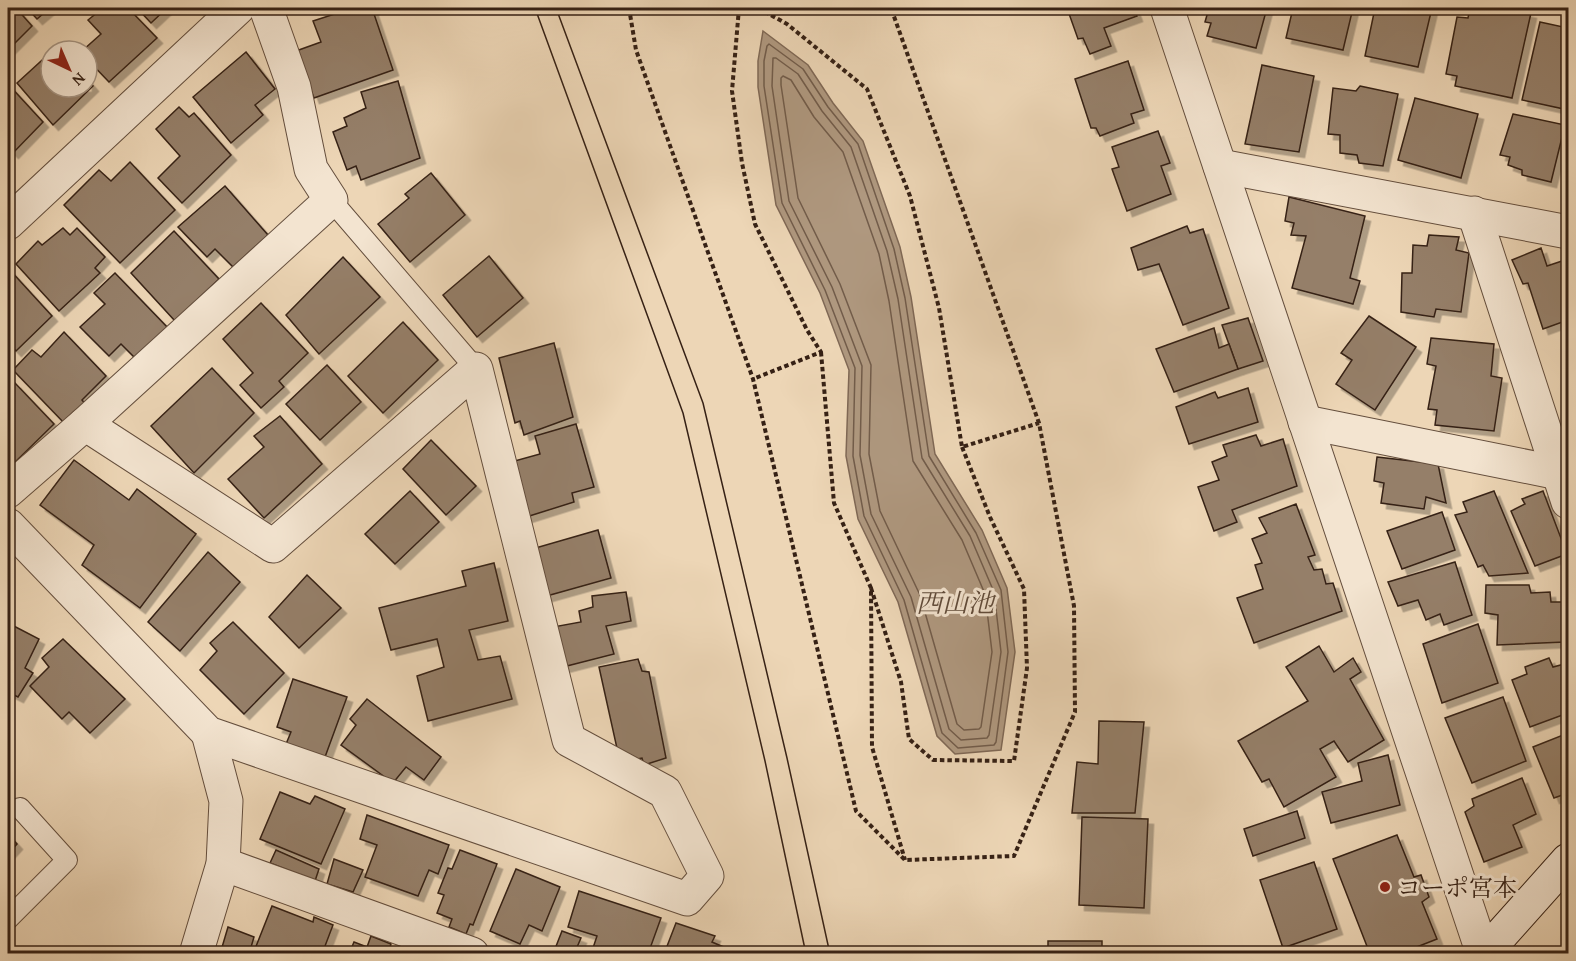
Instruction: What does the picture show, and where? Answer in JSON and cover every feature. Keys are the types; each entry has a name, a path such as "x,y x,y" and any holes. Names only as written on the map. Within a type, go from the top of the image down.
{"street":[{"path":"8,224 238,8"},
{"path":"8,491 331,200 311,169 294,87 266,8"},
{"path":"1167,8 1483,954 1569,860"},
{"path":"1220,166 1569,232"},
{"path":"1474,213 1564,487"},
{"path":"8,527 208,733 687,899 707,876 665,792 569,740 476,369 273,546 85,424"},
{"path":"1305,422 1564,487"},
{"path":"196,954 223,864 226,801 208,733"},
{"path":"223,864 472,954"}],"lane":[{"path":"331,200 476,369"},
{"path":"8,919 67,860 20,808"}],"path":[{"path":"629,8 636,50 753,379 856,811 905,860 1014,856 1075,712 1074,606 1039,423 891,8"},
{"path":"739,8 732,91 742,163 755,224 807,330 821,351 834,503 871,588 901,682 909,739 933,760 1014,761 1027,668 1024,589 990,517 962,447 939,308 910,196 867,89 787,24 758,8"},
{"path":"753,379 821,351"},
{"path":"962,447 1039,423"},
{"path":"871,588 872,747 905,860"}],"water":[{"name":"西山池","path":"763,31 808,65 833,103 863,141 900,247 911,297 935,454 982,530 1007,588 1015,652 1001,750 955,754 937,736 898,602 858,519 846,456 849,370 820,293 776,205 758,87 758,61"}],"building":[{"path":"8,8 16,8 32,26 8,50"},
{"path":"27,8 50,8 37,19"},
{"path":"103,8 128,8 157,38 109,82 99,72 99,39 95,39 101,34 88,20"},
{"path":"137,8 167,8 151,23"},
{"path":"353,8 372,8 393,70 314,98 296,51 321,42 313,21"},
{"path":"1067,8 1134,8 1137,16 1104,28 1111,46 1090,54 1083,38 1078,39"},
{"path":"1209,8 1267,8 1256,48 1207,36 1211,23 1205,22"},
{"path":"1293,8 1353,8 1343,50 1286,38"},
{"path":"1375,8 1432,8 1418,67 1365,56"},
{"path":"1470,8 1510,14 1510,8 1531,13 1512,98 1455,86 1457,76 1446,74 1457,17 1468,18"},
{"path":"1540,22 1568,28 1568,89 1564,109 1522,100"},
{"path":"246,52 275,89 255,105 263,115 231,143 193,97"},
{"path":"1128,61 1144,110 1131,114 1134,123 1100,136 1096,128 1091,128 1075,79"},
{"path":"39,63 39,99 80,99 53,125 17,83"},
{"path":"1262,65 1314,76 1299,152 1245,144"},
{"path":"398,81 420,158 361,180 356,166 347,170 333,132 347,126 344,118 366,108 361,92"},
{"path":"8,84 43,122 13,153 8,148"},
{"path":"1360,86 1398,94 1383,166 1359,163 1357,155 1340,153 1340,135 1328,134 1333,88 1356,91"},
{"path":"1415,98 1478,114 1461,178 1398,160"},
{"path":"179,107 189,117 194,113 231,155 182,203 158,178 180,156 156,129"},
{"path":"1513,114 1565,125 1551,182 1522,175 1522,170 1508,165 1510,157 1500,155"},
{"path":"1158,131 1170,163 1161,166 1171,194 1127,211 1112,169 1119,167 1112,147"},
{"path":"130,162 175,210 120,263 64,205 99,170 111,181"},
{"path":"431,173 465,215 410,262 378,224 409,198 405,194"},
{"path":"225,186 268,235 233,267 215,249 207,257 178,227"},
{"path":"1289,197 1365,216 1350,278 1360,281 1353,304 1292,288 1306,236 1291,235 1294,223 1285,221"},
{"path":"1187,226 1190,233 1203,229 1229,308 1183,325 1159,264 1138,270 1131,248"},
{"path":"63,228 70,235 77,228 105,257 95,268 100,273 59,311 16,264 38,241 42,245"},
{"path":"174,231 219,279 175,321 131,273"},
{"path":"1429,235 1459,237 1456,250 1469,253 1461,312 1436,309 1434,317 1401,312 1402,273 1412,273 1413,245 1427,246"},
{"path":"1541,248 1547,266 1565,260 1568,269 1568,320 1543,329 1528,283 1523,284 1512,260"},
{"path":"489,256 523,298 477,337 443,295"},
{"path":"343,257 380,297 319,354 286,315"},
{"path":"9,269 52,316 16,351 8,343"},
{"path":"115,273 169,329 137,360 121,344 109,356 80,327 105,304 94,293"},
{"path":"261,303 308,353 279,381 284,387 261,408 240,385 253,373 223,339"},
{"path":"1369,316 1416,347 1375,410 1336,384 1352,360 1341,353"},
{"path":"1248,318 1263,361 1238,369 1222,325"},
{"path":"403,322 438,360 383,413 348,376"},
{"path":"1214,328 1219,348 1229,344 1238,369 1174,392 1156,349"},
{"path":"64,332 106,376 82,400 87,406 66,425 13,370 32,350 41,357"},
{"path":"1431,338 1494,344 1491,376 1502,378 1494,431 1435,425 1437,410 1428,409 1436,366 1427,364"},
{"path":"554,343 573,417 524,435 520,421 515,423 499,358"},
{"path":"327,365 361,402 320,440 286,404"},
{"path":"212,368 254,413 194,473 151,426"},
{"path":"15,383 54,424 8,469 8,389"},
{"path":"1248,388 1258,422 1189,444 1176,407 1215,392 1218,398"},
{"path":"280,416 322,464 264,518 228,479 264,447 254,436"},
{"path":"576,424 594,487 572,493 574,502 523,518 511,462 540,454 535,436"},
{"path":"1256,435 1261,446 1283,439 1297,486 1232,510 1237,522 1214,531 1198,487 1219,480 1212,462 1227,456 1223,445"},
{"path":"431,440 476,486 446,515 403,469"},
{"path":"1377,457 1438,464 1446,503 1426,497 1424,509 1381,503 1384,483 1374,481"},
{"path":"74,460 129,500 137,489 196,534 140,608 82,565 94,545 40,505"},
{"path":"410,491 439,522 395,564 365,534"},
{"path":"1494,491 1528,573 1489,576 1483,565 1478,567 1455,515 1467,512 1463,502"},
{"path":"1543,491 1567,554 1535,566 1511,511 1525,504 1522,499"},
{"path":"1296,504 1315,555 1308,557 1314,570 1322,569 1326,584 1333,583 1342,611 1254,643 1237,598 1263,589 1255,565 1262,563 1252,539 1267,533 1259,518"},
{"path":"1442,512 1455,550 1402,569 1387,531"},
{"path":"598,530 611,578 543,597 532,549"},
{"path":"208,552 240,582 180,651 148,622"},
{"path":"1455,562 1472,615 1444,625 1440,614 1426,620 1418,600 1398,606 1388,582"},
{"path":"494,563 508,621 469,630 478,660 500,656 512,699 428,721 417,676 444,667 437,639 391,650 379,608 466,586 462,571"},
{"path":"307,575 341,608 299,648 269,617"},
{"path":"1486,585 1529,585 1531,593 1550,592 1551,602 1566,602 1565,642 1497,645 1498,615 1485,613"},
{"path":"626,592 631,621 606,626 614,654 559,668 553,627 581,622 579,611 593,607 592,596"},
{"path":"233,622 284,673 244,714 200,670 217,651 210,643"},
{"path":"8,623 39,639 25,668 33,673 18,697 8,692"},
{"path":"1478,624 1498,683 1442,703 1423,644"},
{"path":"63,639 125,699 90,733 69,712 62,719 30,686 49,667 42,658"},
{"path":"1319,646 1334,672 1353,658 1361,672 1350,679 1384,740 1348,762 1334,741 1320,749 1336,777 1284,807 1269,779 1262,782 1238,741 1308,701 1286,667"},
{"path":"1549,658 1553,667 1568,663 1568,713 1530,727 1512,680 1527,674 1525,667"},
{"path":"638,659 642,671 649,672 666,758 644,765 642,758 620,762 599,667"},
{"path":"293,679 347,697 325,757 286,744 291,732 277,727"},
{"path":"1503,697 1526,761 1472,783 1445,718"},
{"path":"367,699 441,757 424,780 406,767 393,783 341,745 356,725 350,719"},
{"path":"1099,721 1144,722 1135,813 1072,813 1077,762 1098,764"},
{"path":"1568,733 1568,793 1554,798 1533,747"},
{"path":"1388,755 1400,805 1331,823 1322,792 1362,781 1358,763"},
{"path":"1522,778 1536,814 1513,825 1522,847 1484,862 1465,812 1474,806 1472,799"},
{"path":"280,792 310,804 315,796 345,809 321,864 260,839"},
{"path":"1297,811 1305,838 1253,856 1244,829"},
{"path":"367,815 449,845 438,874 429,870 418,896 365,877 377,845 360,839"},
{"path":"1082,817 1148,819 1144,908 1079,905"},
{"path":"8,834 17,844 8,854"},
{"name":"コーポ宮本","path":"1397,835 1414,877 1421,875 1429,897 1422,902 1437,939 1399,954 1370,954 1333,859"},
{"path":"276,850 319,869 315,881 270,863"},
{"path":"460,850 497,864 473,925 470,924 466,934 449,927 452,919 437,913 444,895 438,893 448,868 452,869"},
{"path":"334,859 363,870 353,892 327,884"},
{"path":"1314,862 1337,929 1283,948 1260,880"},
{"path":"516,869 560,887 542,931 529,925 520,944 490,931"},
{"path":"579,891 661,918 648,954 591,954 597,936 568,927"},
{"path":"272,906 313,922 314,917 333,925 322,954 253,954"},
{"path":"676,923 715,936 712,942 740,954 664,954"},
{"path":"228,927 254,937 249,954 220,954"},
{"path":"562,931 581,938 574,954 553,954"},
{"path":"371,936 391,944 388,954 349,954 354,942 367,947"},
{"path":"1048,941 1102,941 1102,954 1048,954"}],"tram line":[{"path":"535,8 683,413 765,761 806,954"},
{"path":"556,8 703,403 787,758 830,954"}],"place":[{"name":"コーポ宮本","path":"1385,887"}]}
